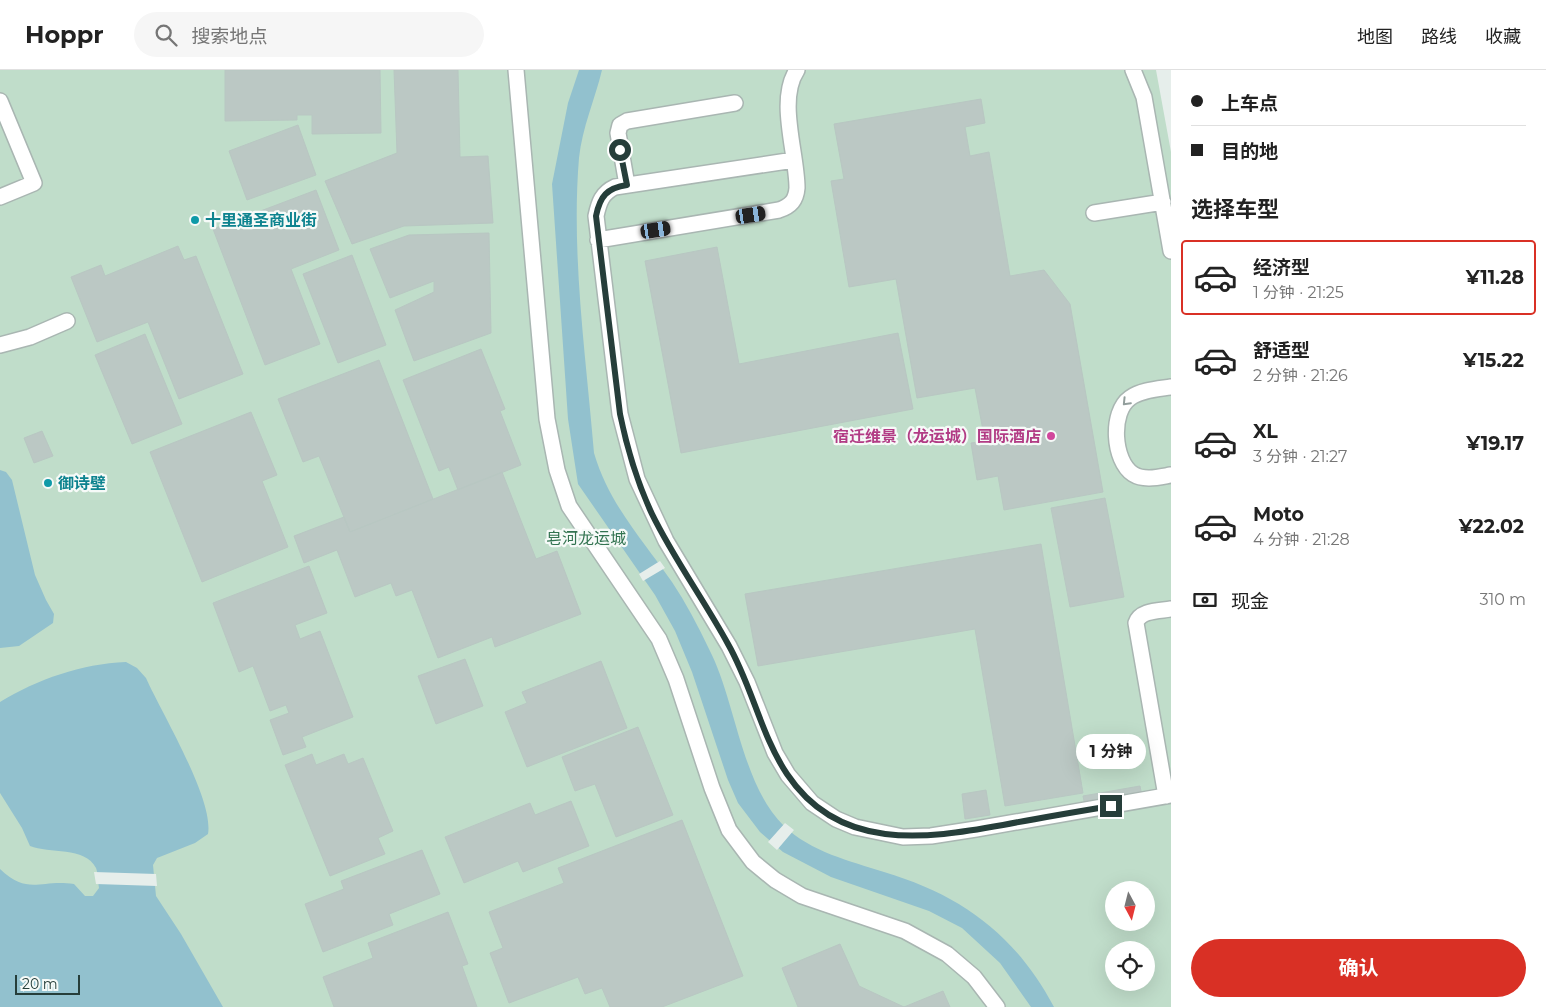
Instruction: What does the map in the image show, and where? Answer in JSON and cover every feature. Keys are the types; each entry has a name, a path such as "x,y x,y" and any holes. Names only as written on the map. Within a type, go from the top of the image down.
{"lane":[{"path":"516,70 547,420 557,470 569,506 659,639 676,679 712,788 729,830 753,862 774,880 802,896 905,932 947,954 974,977 997,1007"},
{"path":"598,240 784,208 796,197 797,177 788,108 790,87 797,70"},
{"path":"1133,70 1144,97 1171,251"},
{"path":"0,101 34,183 0,197"},
{"path":"627,185 618,133 620,126 627,121 736,102"},
{"path":"794,160 627,185 608,190 599,201 596,216 620,414 637,479 666,541 729,646 748,682 775,753 788,775 812,803 836,819 855,827 903,837 958,832 1168,796 1136,623 1138,618 1144,614 1171,609"},
{"path":"1094,213 1162,202"},
{"path":"0,345 30,337 67,321"},
{"path":"1171,387 1132,397 1122,406 1116,426 1121,457 1126,467 1133,474 1142,478 1171,475"}],"green space":[{"name":"皂河龙运城","path":"0,70 1156,70 1171,152 1171,1007 0,1007"}],"water":[{"path":"579,70 602,70 581,147 577,195 580,306 594,453 600,471 617,505 672,582 705,640 718,670 748,765 758,788 784,826 806,843 831,855 912,881 938,893 983,921 1022,958 1039,981 1054,1007 1031,1007 1000,963 962,928 929,911 831,877 783,852 760,832 738,803 728,780 692,672 675,631 655,595 578,484 568,419 552,184 568,103"},
{"path":"0,470 6,472 12,480 35,575 54,614 53,623 19,646 0,648"},
{"path":"126,662 137,668 146,678 185,756 203,800 208,819 208,834 195,843 157,858 153,865 156,896 181,934 223,1007 0,1007 0,869 19,882 27,884 74,884 85,896 93,896 99,888 96,868 84,856 30,846 22,828 0,793 0,702 29,686 60,674 109,663"}],"pier":[{"path":"660,561 665,568 643,581 639,574"},
{"path":"785,823 794,830 777,850 768,842"},
{"path":"94,872 156,874 157,886 96,884"}],"building":[{"path":"225,70 380,70 381,133 312,134 312,115 297,115 297,120 225,121"},
{"path":"394,70 458,70 460,157 488,156 493,223 404,226 352,244 325,181 397,153"},
{"path":"981,99 985,123 965,127 970,156 989,152 1010,276 1044,270 1070,304 1103,492 1004,510 998,476 977,480 971,443 985,441 975,388 917,398 896,279 849,287 831,181 844,179 834,124"},
{"path":"298,125 316,175 247,200 229,151"},
{"path":"316,190 339,250 291,269 320,344 265,365 213,229"},
{"path":"489,233 491,333 414,361 395,310 434,292 434,281 390,298 370,249 409,235"},
{"path":"178,246 184,260 196,256 243,374 179,399 148,322 97,342 71,277 101,265 105,276"},
{"path":"717,247 739,364 898,333 913,409 681,453 645,261"},
{"path":"352,255 386,345 338,363 303,274"},
{"path":"145,334 182,424 132,444 95,355"},
{"path":"481,349 505,409 500,411 521,465 458,490 449,467 439,471 403,380"},
{"path":"379,360 433,499 350,532 319,456 303,462 278,399"},
{"path":"251,412 277,475 262,481 288,547 202,582 150,452"},
{"path":"42,431 53,456 34,463 24,438"},
{"path":"502,472 536,559 557,551 581,614 495,647 492,637 438,658 412,590 396,596 391,583 355,597 337,550 304,563 294,536 344,517 350,532"},
{"path":"1105,498 1124,597 1070,607 1051,508"},
{"path":"1041,544 1083,793 1005,806 975,629 758,666 745,594"},
{"path":"309,566 327,613 295,625 300,639 320,631 353,717 302,737 306,747 283,755 270,720 289,713 286,705 270,711 253,666 239,672 213,603"},
{"path":"465,659 483,706 436,724 418,676"},
{"path":"601,661 627,728 527,767 505,712 527,703 522,692"},
{"path":"638,727 673,815 616,837 595,784 575,791 562,757"},
{"path":"312,754 316,765 344,754 348,764 363,758 393,831 378,838 385,854 330,876 285,765"},
{"path":"1140,786 1142,796 1085,806 1083,796"},
{"path":"986,790 990,815 965,819 962,794"},
{"path":"571,801 589,846 523,872 518,861 464,883 445,837 530,803 535,815"},
{"path":"682,820 743,976 662,1007 610,1007 602,988 585,994 578,977 509,1003 490,953 503,948 489,912 564,883 558,868"},
{"path":"422,850 440,894 389,914 393,925 323,952 305,904 344,889 341,881"},
{"path":"448,912 468,964 462,966 477,1007 334,1007 323,977 373,958 368,943"},
{"path":"840,944 859,986 904,1007 798,1007 782,968"},
{"path":"943,991 950,1007 904,1007"}],"place":[{"name":"十里通圣商业街","path":"195,220"},
{"name":"宿迁维景（龙运城）国际酒店","path":"1051,436"},
{"name":"御诗壁","path":"48,483"}],"route":[{"path":"620,150 627,185 608,190 599,201 596,216 620,414 627,446 637,479 652,514 748,682 775,753 788,775 812,803 836,819 855,827 903,837 946,834 1111,806"}]}
